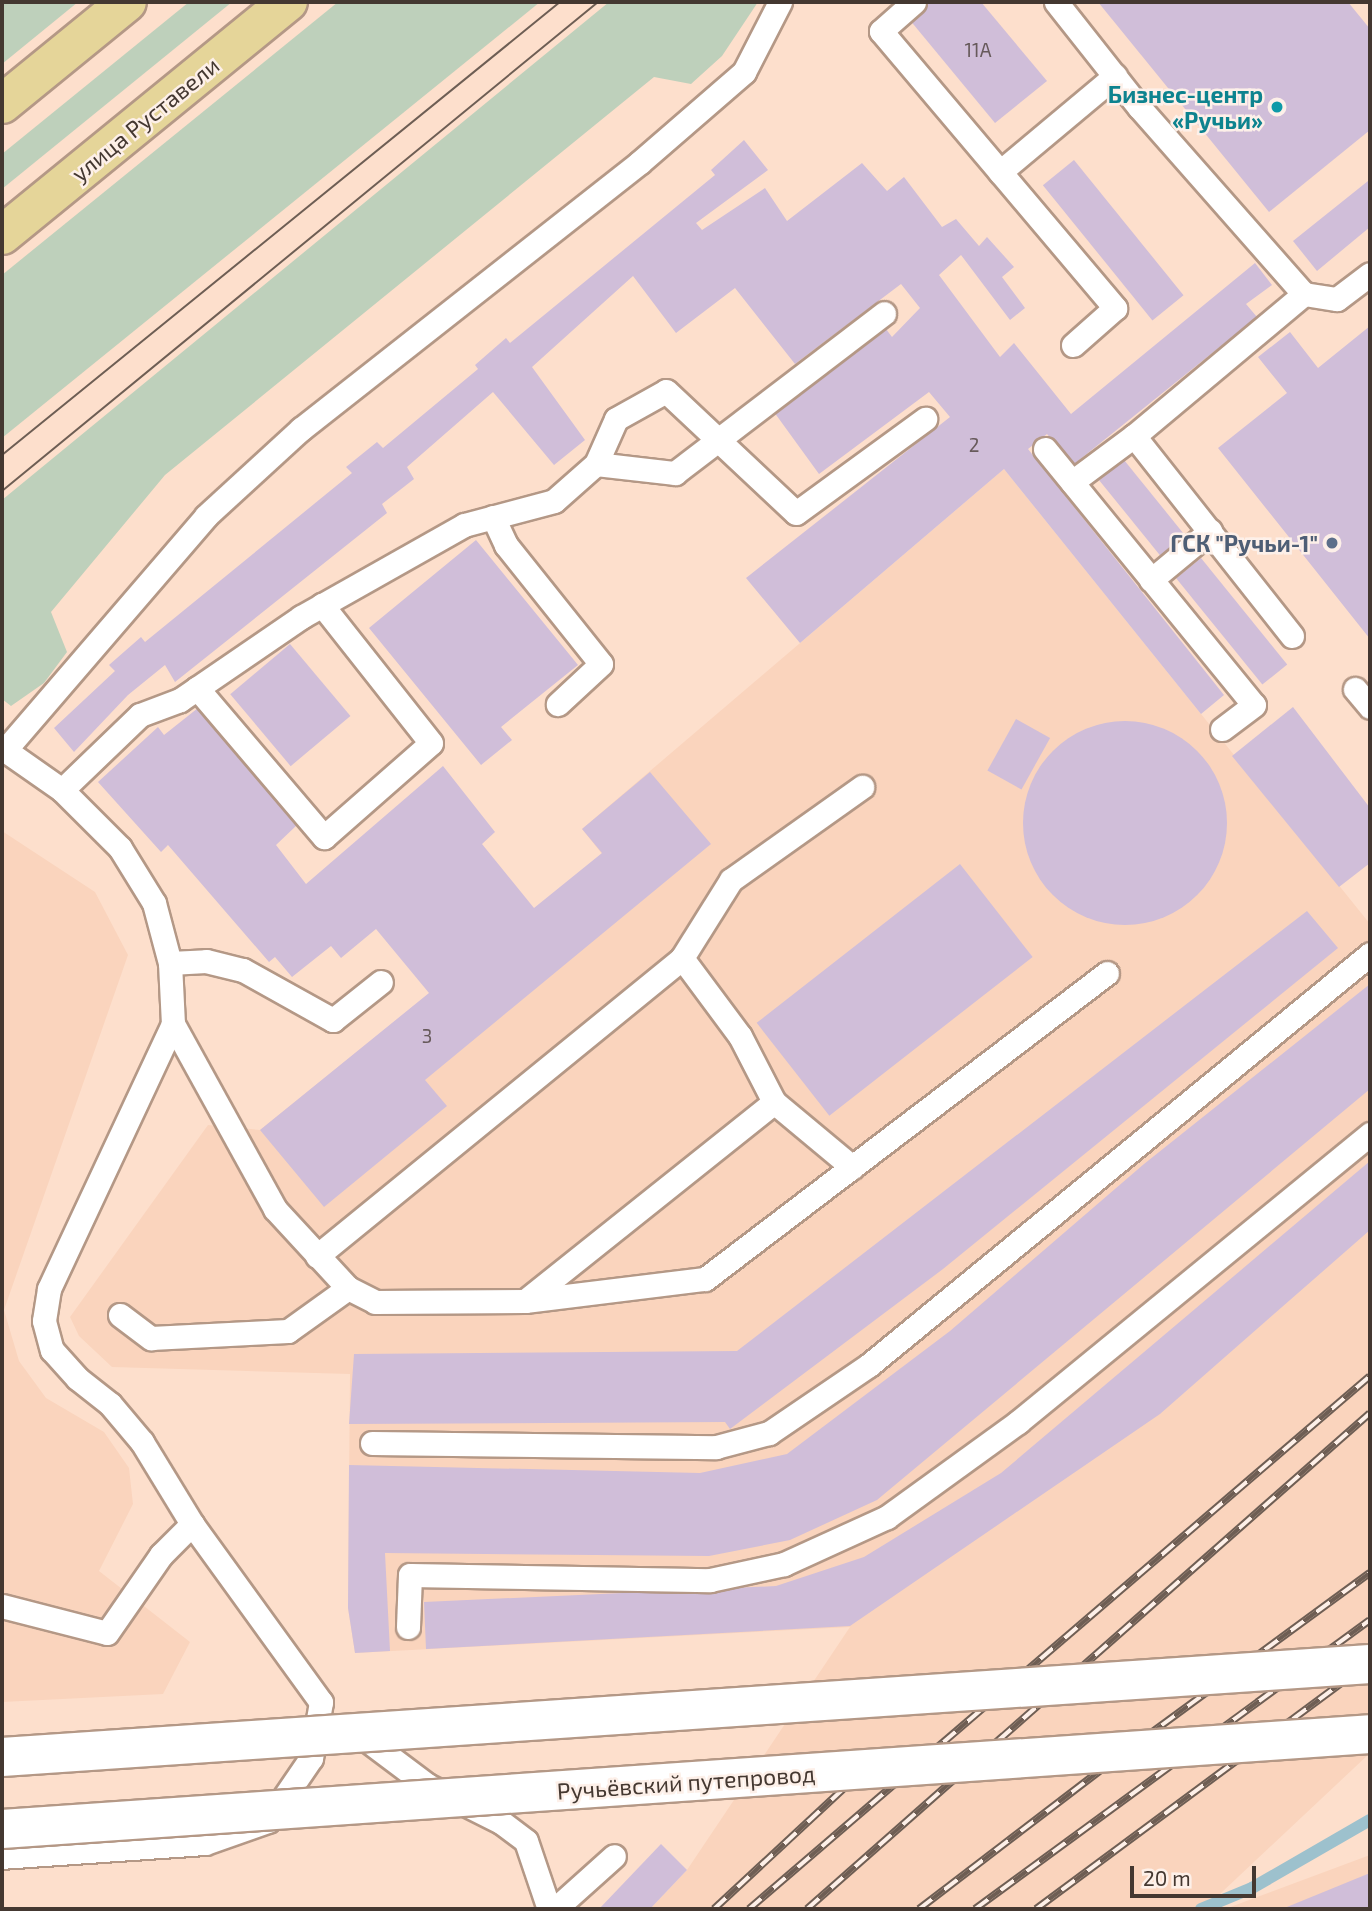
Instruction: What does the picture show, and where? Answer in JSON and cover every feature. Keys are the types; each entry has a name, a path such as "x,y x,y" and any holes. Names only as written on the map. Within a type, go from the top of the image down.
{"main road":[{"path":"2,104 127,2"},
{"name":"улица Руставели","path":"2,236 288,2"},
{"path":"2,1757 1370,1664"},
{"name":"Ручьёвский путепровод","path":"2,1829 1370,1734"}],"lane":[{"path":"780,2 744,72 629,171 301,429 206,516 3,749 62,790 120,848 154,904 170,963 173,1024 275,1209 348,1288 375,1302 525,1301 705,1279 1107,973"},
{"path":"914,2 881,31 1115,308 1073,345"},
{"path":"1056,2 1115,76 1304,293 1337,299 1370,274"},
{"path":"1000,172 1115,76"},
{"path":"1072,482 1134,436 1304,293"},
{"path":"596,464 675,473 884,313"},
{"path":"62,790 140,715 197,688 322,605 464,525 554,501 596,464 617,419 666,391 796,513 925,419"},
{"path":"1134,436 1292,636"},
{"path":"1045,449 1254,705 1222,729"},
{"path":"493,517 506,545 601,664 558,704"},
{"path":"1151,580 1210,531"},
{"path":"197,688 324,837 431,743 322,605"},
{"path":"1355,689 1370,707"},
{"path":"317,1256 682,958 732,880 862,787"},
{"path":"372,1443 716,1447 769,1433 869,1366 1370,954"},
{"path":"682,958 740,1036 774,1102 852,1167"},
{"path":"170,963 206,961 243,970 332,1020 381,982"},
{"path":"173,1024 49,1289 44,1321 52,1350 77,1378 110,1404 142,1442 192,1524 321,1702 426,1785 500,1822 526,1841 549,1909"},
{"path":"525,1301 774,1102"},
{"path":"408,1627 410,1575 710,1580 784,1564 887,1517 1018,1422 1370,1134"},
{"path":"120,1315 151,1338 288,1331 348,1288"},
{"path":"2,1606 107,1633 161,1555 192,1524"},
{"path":"2,1857 205,1843 268,1821 311,1758 321,1702"},
{"path":"555,1909 614,1856"}],"shaded area":[{"path":"1004,469 1370,924 1370,1753 1204,1909 650,1909 687,1870 850,1627 355,1653 348,1608 350,1374 112,1367 79,1336 70,1317 208,1125 260,1130 602,854 582,829"},
{"path":"2,831 95,892 128,955 4,1310 19,1361 46,1398 104,1432 129,1468 133,1504 99,1571 190,1642 163,1694 2,1702"},
{"path":"1370,1855 1370,1909 1225,1909"}],"green space":[{"path":"2,2 78,2 2,64"},
{"path":"189,2 232,2 2,189 2,154"},
{"path":"338,2 540,2 2,438 2,275"},
{"path":"609,2 758,2 722,56 691,84 654,77 165,475 51,612 67,652 44,683 11,706 2,699 2,500"}],"building":[{"path":"930,2 981,2 1047,81 995,123 909,19"},
{"name":"Бизнес-центр «Ручьи»","path":"1098,2 1348,2 1370,29 1370,130 1269,212"},
{"path":"744,140 768,170 696,223 702,230 765,188 787,221 862,163 887,191 904,177 942,227 956,219 979,246 987,237 1014,267 1002,277 1025,308 1010,320 961,255 939,275 1000,357 1014,343 1071,414 1255,263 1272,285 1246,304 1257,317 1073,465 1047,434 1028,449 1224,695 1201,714 1004,469 800,643 746,578 950,417 929,392 819,474 774,412 886,329 892,337 920,308 901,284 795,364 735,288 676,333 633,276 532,367 585,440 554,465 493,392 407,467 414,479 382,504 387,513 175,682 165,665 128,695 74,752 54,728 115,671 109,665 141,637 145,642 352,473 346,467 377,442 383,448 478,369 475,365 506,338 510,343 715,175 711,170"},
{"path":"1074,160 1184,295 1152,320 1043,185"},
{"path":"1368,181 1370,227 1317,271 1293,241"},
{"name":"ГСК \"Ручьи-1\"","path":"1370,326 1370,639 1218,448 1287,393 1258,357 1290,332 1318,368"},
{"path":"1124,460 1185,535 1160,556 1099,480"},
{"path":"476,540 578,665 501,727 512,740 481,765 369,628"},
{"path":"1201,558 1287,664 1262,685 1176,578"},
{"path":"290,644 350,716 291,766 230,694"},
{"path":"1293,707 1370,808 1370,863 1339,887 1232,756"},
{"path":"198,708 297,825 276,845 306,884 443,766 495,832 482,844 534,908 602,853 582,829 650,772 711,844 425,1080 447,1106 324,1207 260,1130 429,993 376,929 341,958 331,946 292,977 275,957 269,962 168,845 161,852 98,782 158,727 164,735"},
{"path":"1016,719 1050,738 1022,790 987,771"},
{"path":"1125,721 1164,729 1182,738 1197,751 1210,766 1219,784 1227,823 1219,862 1210,880 1197,895 1182,908 1164,917 1125,925 1086,917 1068,908 1053,895 1040,880 1031,862 1023,823 1031,784 1040,766 1053,751 1068,738 1086,729"},
{"path":"960,864 1033,957 829,1116 757,1023"},
{"path":"1307,911 1338,948 943,1269 730,1429 725,1422 349,1424 354,1354 737,1351"},
{"path":"1370,984 1370,1089 877,1500 790,1540 709,1556 385,1553 390,1651 355,1653 348,1608 349,1465 700,1473 787,1454 950,1331 1144,1164"},
{"path":"1370,1161 1370,1230 1160,1414 850,1626 426,1649 424,1602 776,1586 864,1557 1001,1473"},
{"path":"661,1844 687,1870 650,1909 599,1909"},
{"path":"1370,1873 1370,1909 1282,1909"}],"waterway":[{"path":"1201,1909 1252,1888 1370,1820"}],"tram line":[{"path":"2,455 560,2"},
{"path":"2,491 598,2"}],"railway":[{"path":"749,1909 1370,1376"},
{"path":"807,1909 1370,1413"},
{"path":"919,1909 1110,1763 1370,1573"},
{"path":"975,1909 1370,1620"},
{"path":"1036,1909 1370,1662"},
{"path":"714,1909 883,1752"}],"place":[{"name":"Бизнес-центр «Ручьи»","path":"1277,107"},
{"name":"ГСК \"Ручьи-1\"","path":"1332,543"}]}
